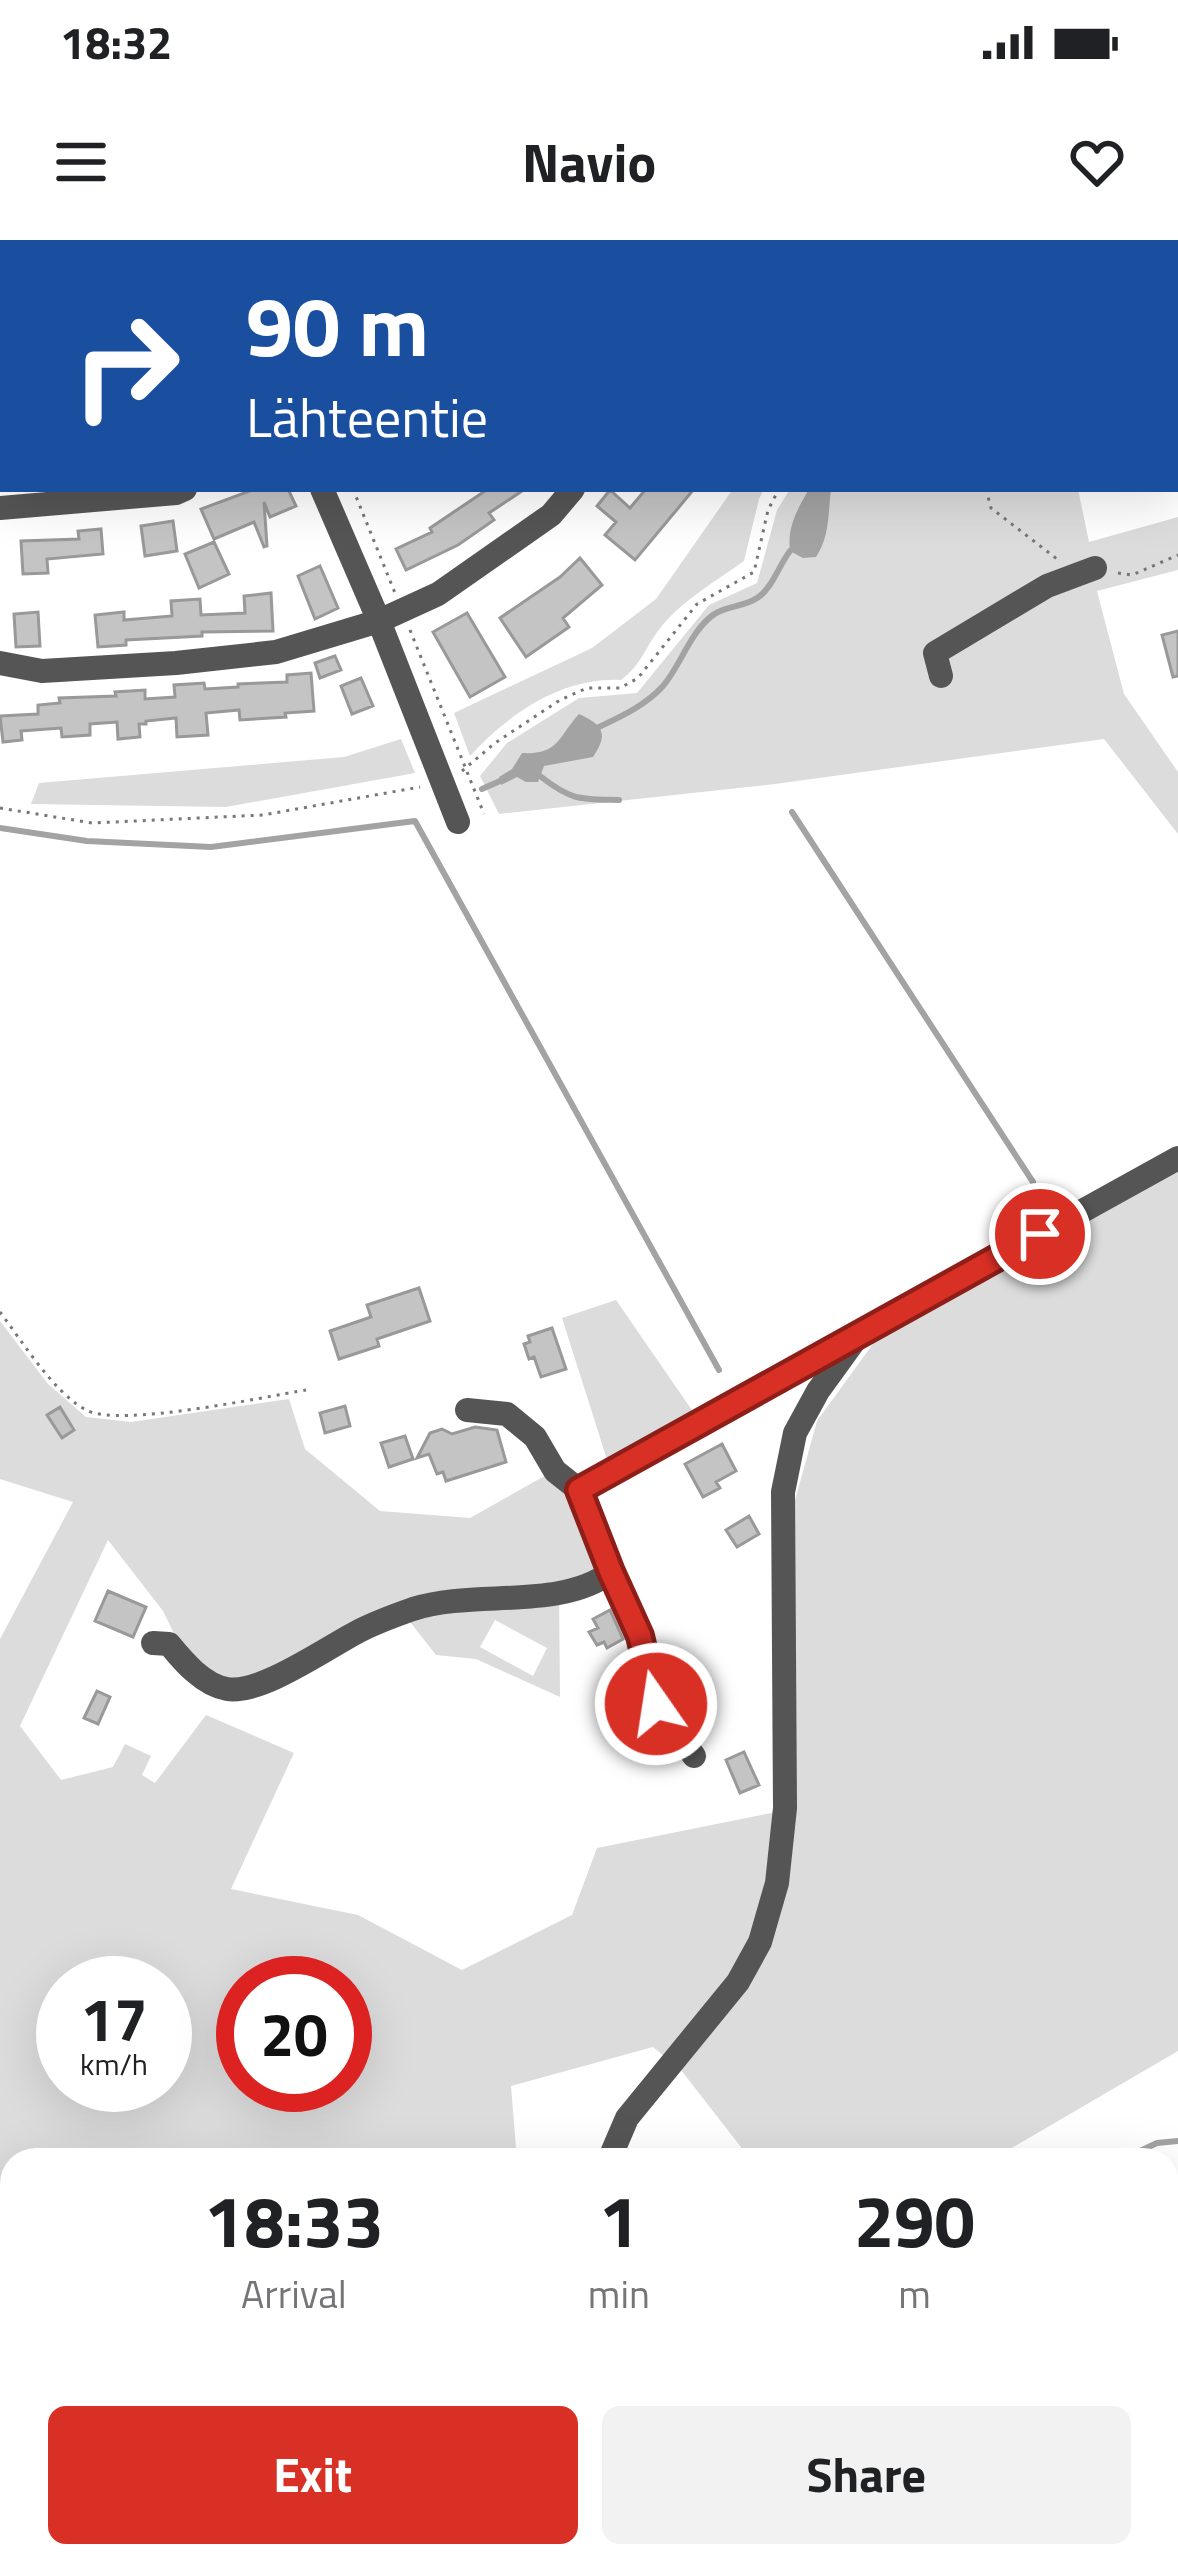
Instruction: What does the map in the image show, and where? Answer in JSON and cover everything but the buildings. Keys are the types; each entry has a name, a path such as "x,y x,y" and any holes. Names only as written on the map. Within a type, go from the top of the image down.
{"street":[{"path":"0,508 178,492"},
{"path":"323,492 458,822"},
{"path":"0,663 42,671 276,652 379,621 437,594 551,515 570,492"},
{"path":"941,676 935,653 1047,586 1094,568"},
{"path":"579,1490 1178,1159"},
{"path":"614,2148 627,2118 738,1982 760,1942 778,1883 785,1808 783,1492 795,1433 818,1391 860,1334"},
{"path":"467,1410 507,1414 535,1437 555,1471 579,1490 640,1636 656,1704 694,1756"},
{"path":"153,1643 169,1645 190,1669 225,1689 256,1687 364,1628 417,1608 592,1587 611,1572"}],"path":[{"path":"987,492 991,508 1060,562"},
{"path":"1094,568 1132,575 1178,555"},
{"path":"466,769 484,814"},
{"path":"0,1312 52,1382 87,1412 132,1418 306,1390"}],"shaded area":[{"path":"731,492 762,492 744,561 670,617 621,680 578,685 538,701 470,756 454,713 592,648 656,599"},
{"path":"788,492 1079,492 1089,542 1178,517 1178,570 1097,591 1124,694 1178,772 1178,834 1104,739 775,784 499,814 480,776 507,743 579,698 637,693 709,605 757,583 777,510"},
{"path":"807,492 831,492 828,524 816,557 803,558 790,551 797,512"},
{"path":"579,714 601,731 593,757 544,766 538,782 517,777 501,785 499,777 512,769 522,753 551,748"},
{"path":"401,739 415,773 226,807 31,804 39,783 344,757"},
{"path":"1178,1169 1178,2051 1012,2148 742,2148 681,2070 653,2047 511,2086 516,2148 0,2148 0,1639 73,1502 0,1479 0,1321 48,1384 86,1417 131,1422 289,1399 305,1449 380,1511 470,1518 548,1474 574,1493 606,1571 559,1589 560,1697 476,1659 436,1655 407,1618 220,1692 186,1658 163,1611 108,1540 20,1726 61,1780 113,1767 125,1744 151,1756 142,1775 155,1783 206,1715 294,1753 231,1889 358,1915 462,1970 572,1915 597,1848 776,1812 794,1504 817,1421 875,1341","holes":["495,1620 547,1648 533,1676 480,1647"]},
{"path":"616,1300 696,1416 609,1466 562,1318"}],"waterway":[{"path":"599,727 656,693 705,622 762,594 790,551"},
{"path":"540,776 577,797 619,800"},
{"path":"482,789 500,781"},
{"path":"792,812 1033,1182"},
{"path":"0,828 87,841 211,847 415,821 719,1370"},
{"path":"1146,2148 1178,2141"}],"route":[{"path":"656,1704 640,1636 579,1490 1040,1234"}]}
